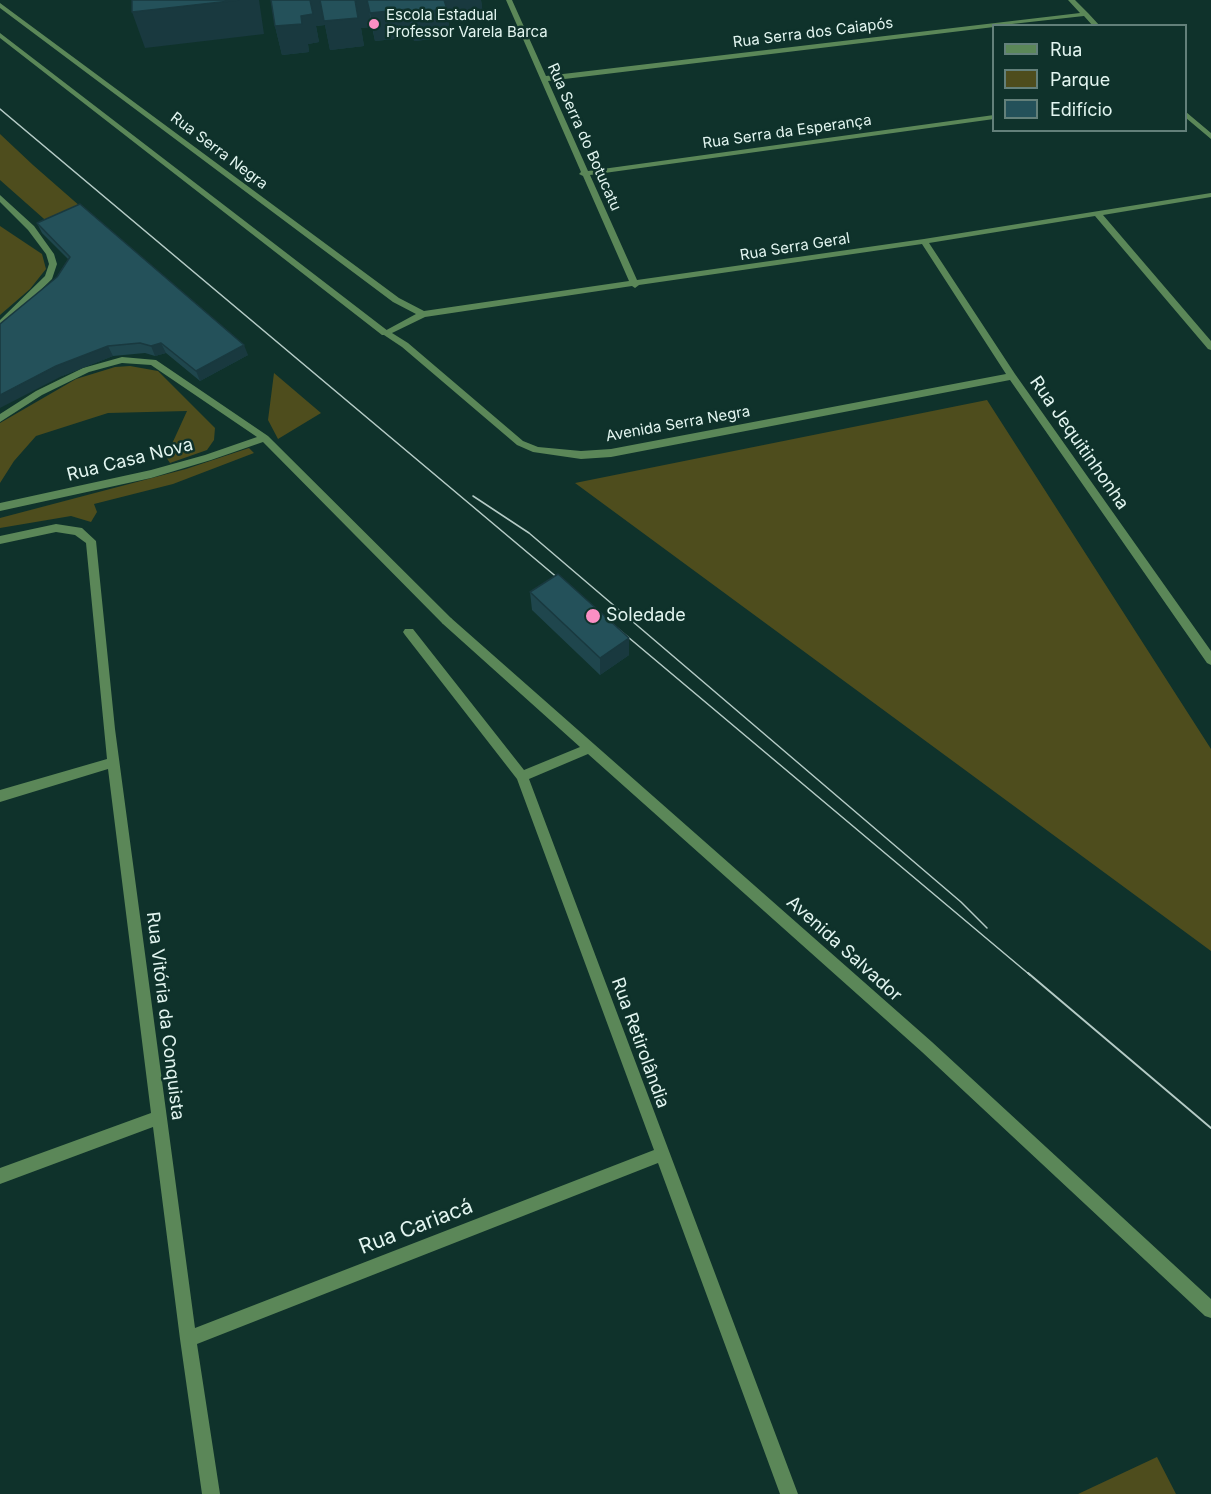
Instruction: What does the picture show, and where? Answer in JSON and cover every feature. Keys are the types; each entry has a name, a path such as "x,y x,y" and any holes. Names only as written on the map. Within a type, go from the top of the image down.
{"street":[{"path":"509,1 520,0"},
{"path":"1071,0 1095,24"},
{"name":"Rua Serra do Botucatu","path":"509,1 583,174 635,285"},
{"name":"Rua Serra Negra","path":"1,7 396,300 423,314"},
{"name":"Rua Serra dos Caiapós","path":"1002,24 1086,14"},
{"name":"Rua Serra dos Caiapós","path":"543,79 992,25"},
{"name":"Avenida Serra Negra","path":"0,35 385,333 405,345 520,443 536,450 581,455 611,453 1012,376"},
{"path":"1187,116 1211,137"},
{"name":"Rua Serra da Esperança","path":"583,174 992,117"},
{"name":"Rua Serra Geral","path":"385,333 423,314 635,285 1211,195"},
{"path":"0,197 31,228 50,254 52,264 49,277 0,325"},
{"path":"1098,214 1207,337 1211,346"},
{"name":"Rua Jequitinhonha","path":"924,241 1012,376 1211,660"},
{"name":"Avenida Salvador","path":"0,419 39,393 86,370 122,360 140,360 153,362 165,369 266,438 447,621 927,1047 1211,1310"},
{"name":"Rua Casa Nova","path":"0,507 157,472 266,438"},
{"name":"Rua Vitória da Conquista","path":"0,540 56,528 78,531 91,541 114,762 159,1118 188,1339 212,1494"},
{"name":"Rua Retirolândia","path":"409,632 522,776 660,1155 789,1494"},
{"path":"522,776 590,747"},
{"path":"0,796 114,762"},
{"path":"0,1176 159,1118"},
{"name":"Rua Cariacá","path":"188,1339 660,1155"}],"green space":[{"path":"0,134 89,214 52,226 0,180"},
{"path":"0,226 42,254 46,269 30,289 0,315"},
{"path":"130,366 158,371 215,428 214,440 207,450 170,463 166,457 187,411 108,413 36,436 14,461 0,483 0,423 76,379 115,367"},
{"path":"274,373 321,413 278,439 268,420"},
{"path":"987,400 1211,749 1211,951 575,483"},
{"path":"249,448 254,453 173,484 94,504 97,512 91,522 71,516 0,528 0,518 186,469"},
{"path":"1157,1457 1176,1494 1078,1494"}],"building":[{"path":"132,0 239,0 132,12"},
{"path":"271,0 310,0 313,14 301,16 302,24 275,26"},
{"path":"320,0 355,0 358,18 324,21"},
{"path":"367,0 444,0 447,9 410,13 409,9 370,13"},
{"path":"80,204 244,345 196,371 161,343 151,346 140,343 108,346 56,366 0,395 0,324 57,277 70,257 37,223"},
{"path":"558,574 629,638 600,658 530,592"}],"tram line":[{"path":"0,109 1030,975"},
{"path":"473,496 529,533 961,902 987,928"},
{"path":"1028,973 1211,1128"}],"place":[{"name":"Escola Estadual Professor Varela Barca","path":"374,24"},
{"name":"Soledade","path":"593,616"}]}
